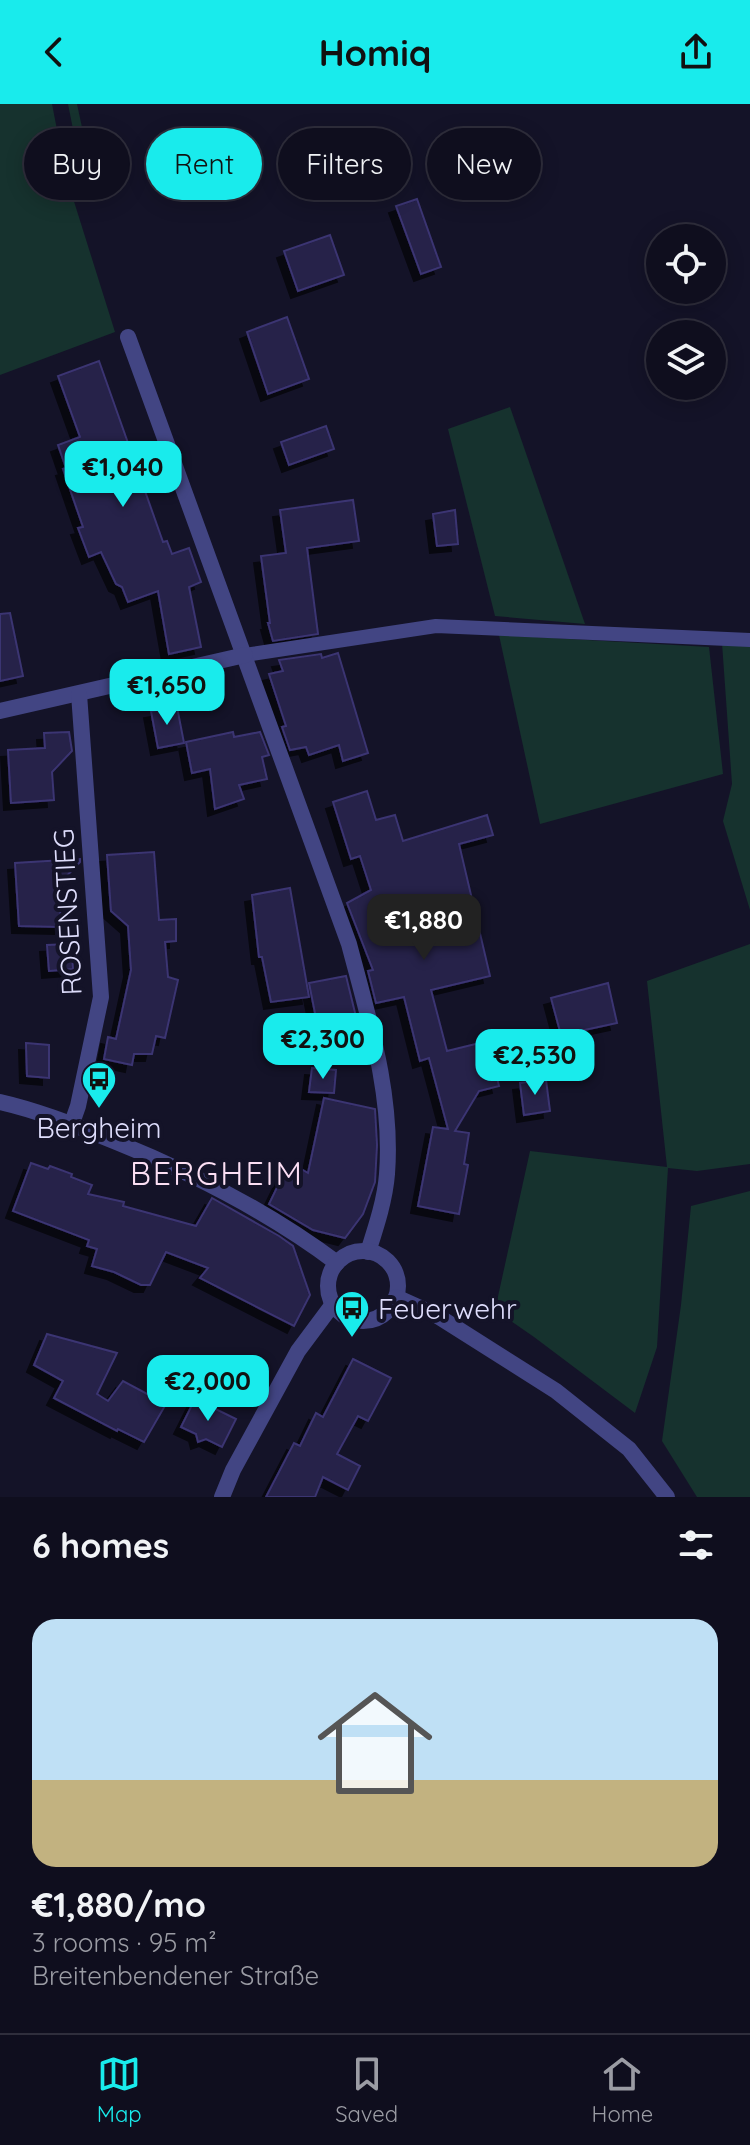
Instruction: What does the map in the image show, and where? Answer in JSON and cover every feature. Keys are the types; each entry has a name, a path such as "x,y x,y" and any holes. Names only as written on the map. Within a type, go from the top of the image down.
{"street":[{"path":"128,337 349,944 381,1069 388,1119 387,1176 368,1252"},
{"path":"0,711 245,655"},
{"name":"ROSENSTIEG","path":"72,1123 101,997 79,694"},
{"path":"0,1102 72,1123 182,1168 251,1206 337,1263"},
{"path":"357,1252 368,1252 378,1255 393,1268 398,1287 396,1297 391,1307 372,1320 350,1319 333,1304 328,1282 337,1263 357,1252"},
{"path":"396,1297 436,1315 556,1391 629,1449 667,1497"},
{"path":"222,1497 233,1470 298,1351 333,1304"}],"lane":[{"path":"245,655 436,626 750,640"}],"green space":[{"path":"0,104 52,104 57,128 24,128 24,200 74,200 115,332 0,375"},
{"path":"68,104 77,104 82,128 73,128"},
{"path":"510,407 585,624 495,616 448,429"},
{"path":"499,635 709,647 723,774 540,824"},
{"path":"722,643 750,645 750,910 723,821 732,784"},
{"path":"750,944 750,1164 697,1171 668,1168 657,1347 635,1413 495,1310 530,1151 667,1167 647,981"},
{"path":"750,1191 750,1497 697,1497 662,1441 691,1206"}],"building":[{"path":"417,199 441,267 421,274 396,206"},
{"path":"330,235 344,275 298,291 284,251"},
{"path":"287,317 309,379 268,394 247,332"},
{"path":"99,361 163,542 167,541 172,554 189,548 201,582 189,587 201,647 169,654 158,591 128,602 101,552 89,557 78,528 83,527 58,445 80,437 58,376"},
{"path":"326,426 334,449 289,465 281,442"},
{"path":"353,500 359,541 307,548 318,634 273,641 268,623 261,556 286,553 280,510"},
{"path":"455,510 458,544 437,546 433,514"},
{"path":"10,613 23,676 0,681 0,614"},
{"path":"338,653 368,753 343,761 339,745 309,755 306,747 290,750 282,727 286,726 269,674 283,671 279,660 321,654 322,658"},
{"path":"177,707 184,743 158,748 151,711"},
{"path":"69,732 72,751 52,772 54,800 11,803 8,750 45,748 44,733"},
{"path":"233,732 234,737 260,732 269,755 262,757 267,779 239,785 244,799 215,809 210,769 192,773 186,742"},
{"path":"367,791 376,820 395,815 403,841 487,815 493,835 459,844 490,976 431,990 447,1051 488,1041 499,1086 479,1091 455,1131 469,1133 464,1164 468,1165 459,1214 418,1206 433,1127 448,1129 429,1058 420,1061 404,997 376,1003 368,971 373,970 347,903 371,890 360,856 351,859 333,802"},
{"path":"154,852 159,920 176,919 176,941 165,942 168,977 178,980 165,1038 156,1036 152,1054 134,1054 132,1065 104,1059 108,1037 116,1039 131,970 128,926 111,911 107,855"},
{"path":"80,859 59,884 61,927 19,926 15,863"},
{"path":"290,888 309,997 271,1002 262,957 259,957 252,895"},
{"path":"71,944 73,969 49,971 47,945"},
{"path":"346,976 358,1025 319,1033 309,983"},
{"path":"608,983 617,1023 561,1035 551,998"},
{"path":"26,1043 49,1045 49,1078 27,1076"},
{"path":"312,1068 336,1070 334,1093 309,1092"},
{"path":"546,1080 550,1111 524,1115 520,1083"},
{"path":"324,1098 375,1109 375,1182 363,1214 345,1238 313,1230 269,1204 283,1175 289,1178 296,1166 308,1173"},
{"path":"31,1163 72,1174 71,1177 92,1185 88,1194 124,1202 123,1206 196,1226 212,1198 279,1236 293,1246 310,1295 294,1326 200,1278 208,1268 166,1252 150,1285 141,1285 92,1266 97,1249 87,1246 89,1240 13,1211"},
{"path":"47,1334 117,1353 97,1394 108,1401 123,1381 166,1404 144,1442 54,1398 63,1381 34,1365"},
{"path":"353,1359 391,1378 368,1421 358,1416 337,1454 360,1466 348,1490 323,1477 315,1497 266,1497 294,1443 300,1446 316,1413 323,1417"},
{"path":"195,1399 236,1419 222,1447 206,1439 198,1442 196,1434 181,1427"}],"place":[{"name":"Bergheim","path":"99,1110"},
{"name":"Feuerwehr","path":"352,1339"}],"district":[{"name":"BERGHEIM","path":"217,1173"}]}
